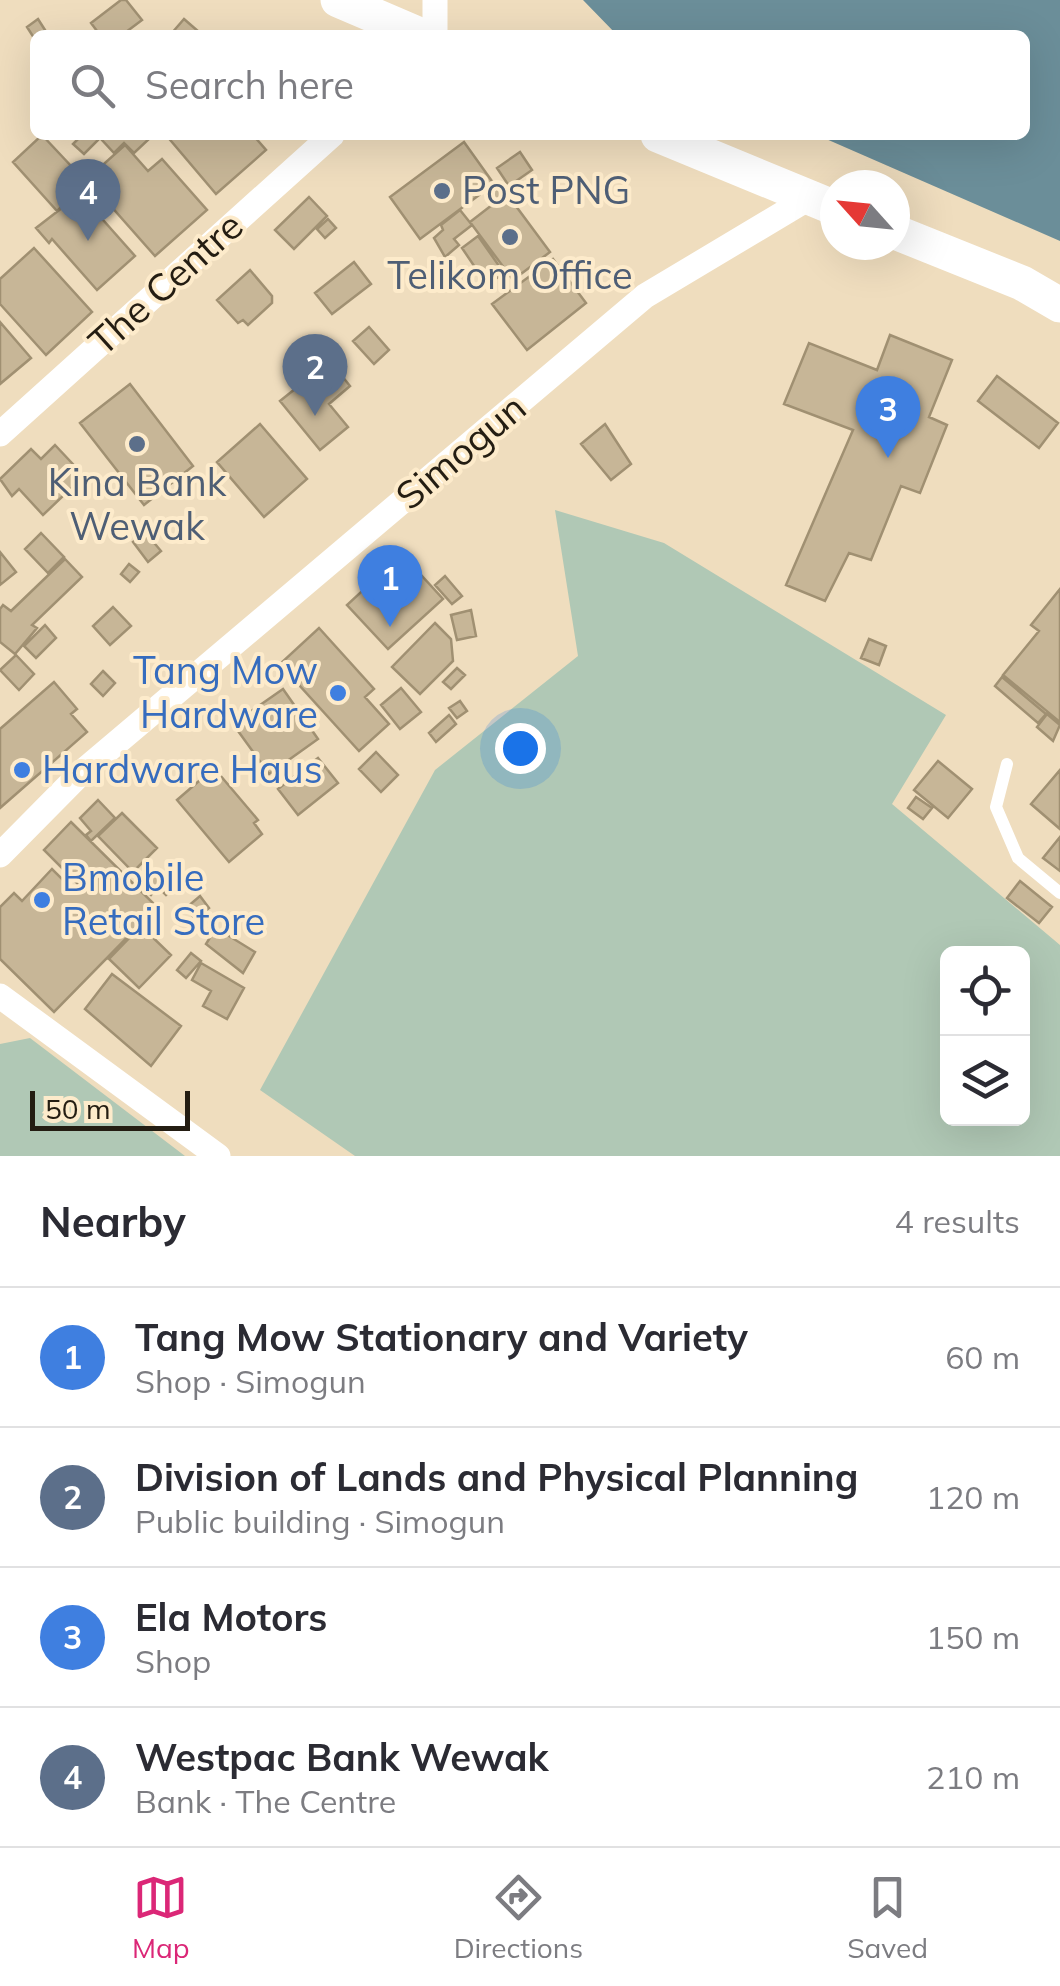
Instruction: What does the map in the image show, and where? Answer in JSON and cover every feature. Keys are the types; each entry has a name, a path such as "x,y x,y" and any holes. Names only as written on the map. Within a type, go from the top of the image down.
{"street":[{"path":"338,0 408,30"},
{"path":"435,0 435,30"},
{"name":"The Centre","path":"0,434 326,140"},
{"path":"670,140 820,202"},
{"name":"Simogun","path":"0,856 82,772 644,296 820,204"},
{"path":"910,238 1022,283 1060,305"},
{"path":"0,996 218,1156"}],"lane":[{"path":"1007,764 996,807 1018,858 1060,893"}],"green space":[{"path":"555,510 664,543 946,715 892,804 1060,945 1060,1156 355,1156 260,1090 435,770 578,656"},
{"path":"30,1038 185,1156 0,1156 0,1044"}],"water":[{"path":"583,0 1060,0 1060,241 910,176 910,170 897,170 828,140 1030,140 1030,30 612,30"}],"building":[{"path":"121,0 126,0 142,20 129,30 96,30 91,23"},
{"path":"38,19 45,30 30,32 27,27"},
{"path":"184,19 197,30 174,30"},
{"path":"37,140 47,140 87,183 57,211 13,162"},
{"path":"77,140 98,140 84,154 73,144"},
{"path":"102,140 148,140 134,153 124,143 114,153"},
{"path":"170,140 257,140 266,150 216,194"},
{"name":"Post PNG","path":"464,142 494,184 420,239 390,197"},
{"path":"125,145 148,171 162,159 207,210 155,256 87,179"},
{"path":"520,152 532,170 509,186 497,168"},
{"name":"Telikom Office","path":"501,186 550,252 513,280 470,222 492,205 486,197"},
{"path":"80,194 135,256 97,290 52,239 49,243 36,228"},
{"path":"309,197 327,216 294,249 275,230"},
{"path":"460,210 472,225 454,239 459,245 445,257 434,238 443,230 441,225"},
{"path":"328,219 336,228 325,238 317,229"},
{"path":"478,236 504,273 487,285 462,248"},
{"path":"34,248 92,312 46,355 0,304 0,279"},
{"path":"553,259 586,303 527,350 492,304"},
{"path":"354,262 371,284 332,314 315,293"},
{"path":"250,270 272,296 272,303 248,325 243,320 238,323 217,300"},
{"path":"0,322 31,358 0,384"},
{"path":"369,327 389,350 374,364 353,341"},
{"path":"890,335 952,360 929,417 947,425 920,493 901,486 871,560 849,553 825,601 786,585 853,430 784,404 809,343 877,370"},
{"path":"330,361 350,386 329,404 348,427 320,450 280,401"},
{"path":"997,376 1058,423 1039,448 978,401"},
{"name":"Kina Bank Wewak","path":"130,384 193,466 144,505 80,423"},
{"path":"260,424 307,479 264,517 217,462"},
{"path":"605,424 631,464 611,480 581,444"},
{"path":"55,445 84,476 43,515 19,489 12,496 0,479 31,449 41,459"},
{"path":"145,532 161,551 148,562 133,542"},
{"path":"41,533 64,557 48,573 25,549"},
{"path":"0,552 16,572 0,585"},
{"path":"65,559 82,577 32,625 37,628 15,654 0,642 0,609 3,605 11,611"},
{"path":"129,564 139,572 130,582 121,574"},
{"path":"411,564 443,599 388,649 347,605 388,567 397,577"},
{"path":"445,576 462,596 452,604 435,585"},
{"path":"1060,589 1060,722 1003,675 1039,631 1031,625"},
{"path":"113,607 131,626 110,645 93,626"},
{"path":"471,610 476,636 457,640 451,615"},
{"path":"435,623 451,639 453,661 420,694 392,667"},
{"path":"45,625 56,638 36,658 24,646"},
{"name":"Tang Mow Hardware","path":"319,628 374,689 365,697 389,724 359,751 280,664"},
{"path":"869,639 886,646 879,665 861,658"},
{"path":"16,655 34,674 19,690 0,670"},
{"path":"457,668 465,675 451,689 443,682"},
{"path":"103,671 115,683 103,696 91,684"},
{"path":"1002,677 1046,714 1038,723 995,686"},
{"name":"Hardware Haus","path":"54,682 77,709 71,714 87,732 0,808 0,729"},
{"path":"401,688 421,712 400,729 381,705"},
{"path":"283,689 318,739 269,774 233,724"},
{"path":"460,701 467,711 457,718 449,708"},
{"path":"1047,714 1060,725 1053,741 1037,727"},
{"path":"449,715 456,724 436,742 429,733"},
{"path":"376,752 398,775 381,792 359,769"},
{"path":"318,758 338,783 298,815 278,789"},
{"path":"938,761 972,789 948,818 914,790"},
{"path":"214,768 258,820 254,823 262,834 229,862 177,800"},
{"path":"1060,770 1060,829 1031,804"},
{"path":"916,797 932,808 923,819 908,808"},
{"path":"98,800 115,818 91,841 86,835 91,831 80,818"},
{"path":"122,813 157,848 133,872 98,836"},
{"path":"71,822 157,907 54,1012 0,959 0,907 14,893 22,901 52,869 75,892 80,886 44,850"},
{"path":"1060,837 1060,871 1043,858"},
{"path":"156,870 173,888 166,895 158,887 151,895 141,885"},
{"path":"1020,881 1052,907 1039,923 1007,898"},
{"path":"200,896 209,908 195,919 186,908"},
{"path":"141,926 171,955 139,988 109,959"},
{"path":"216,928 255,952 243,973 206,944"},
{"path":"191,953 201,961 186,978 177,970"},
{"path":"201,963 244,988 227,1019 203,1006 211,991 192,980"},
{"path":"112,974 181,1026 151,1066 85,1009"}],"place":[{"name":"Post PNG","path":"442,191"},
{"name":"Telikom Office","path":"510,237"},
{"name":"Westpac Bank Wewak","path":"88,241"},
{"name":"Division of Lands and Physical Planning","path":"315,416"},
{"name":"Kina Bank Wewak","path":"137,444"},
{"name":"Ela Motors","path":"888,458"},
{"name":"Tang Mow Stationary and Variety","path":"390,627"},
{"name":"Tang Mow Hardware","path":"338,693"},
{"name":"Hardware Haus","path":"22,770"},
{"name":"Bmobile Retail Store","path":"42,900"}]}
